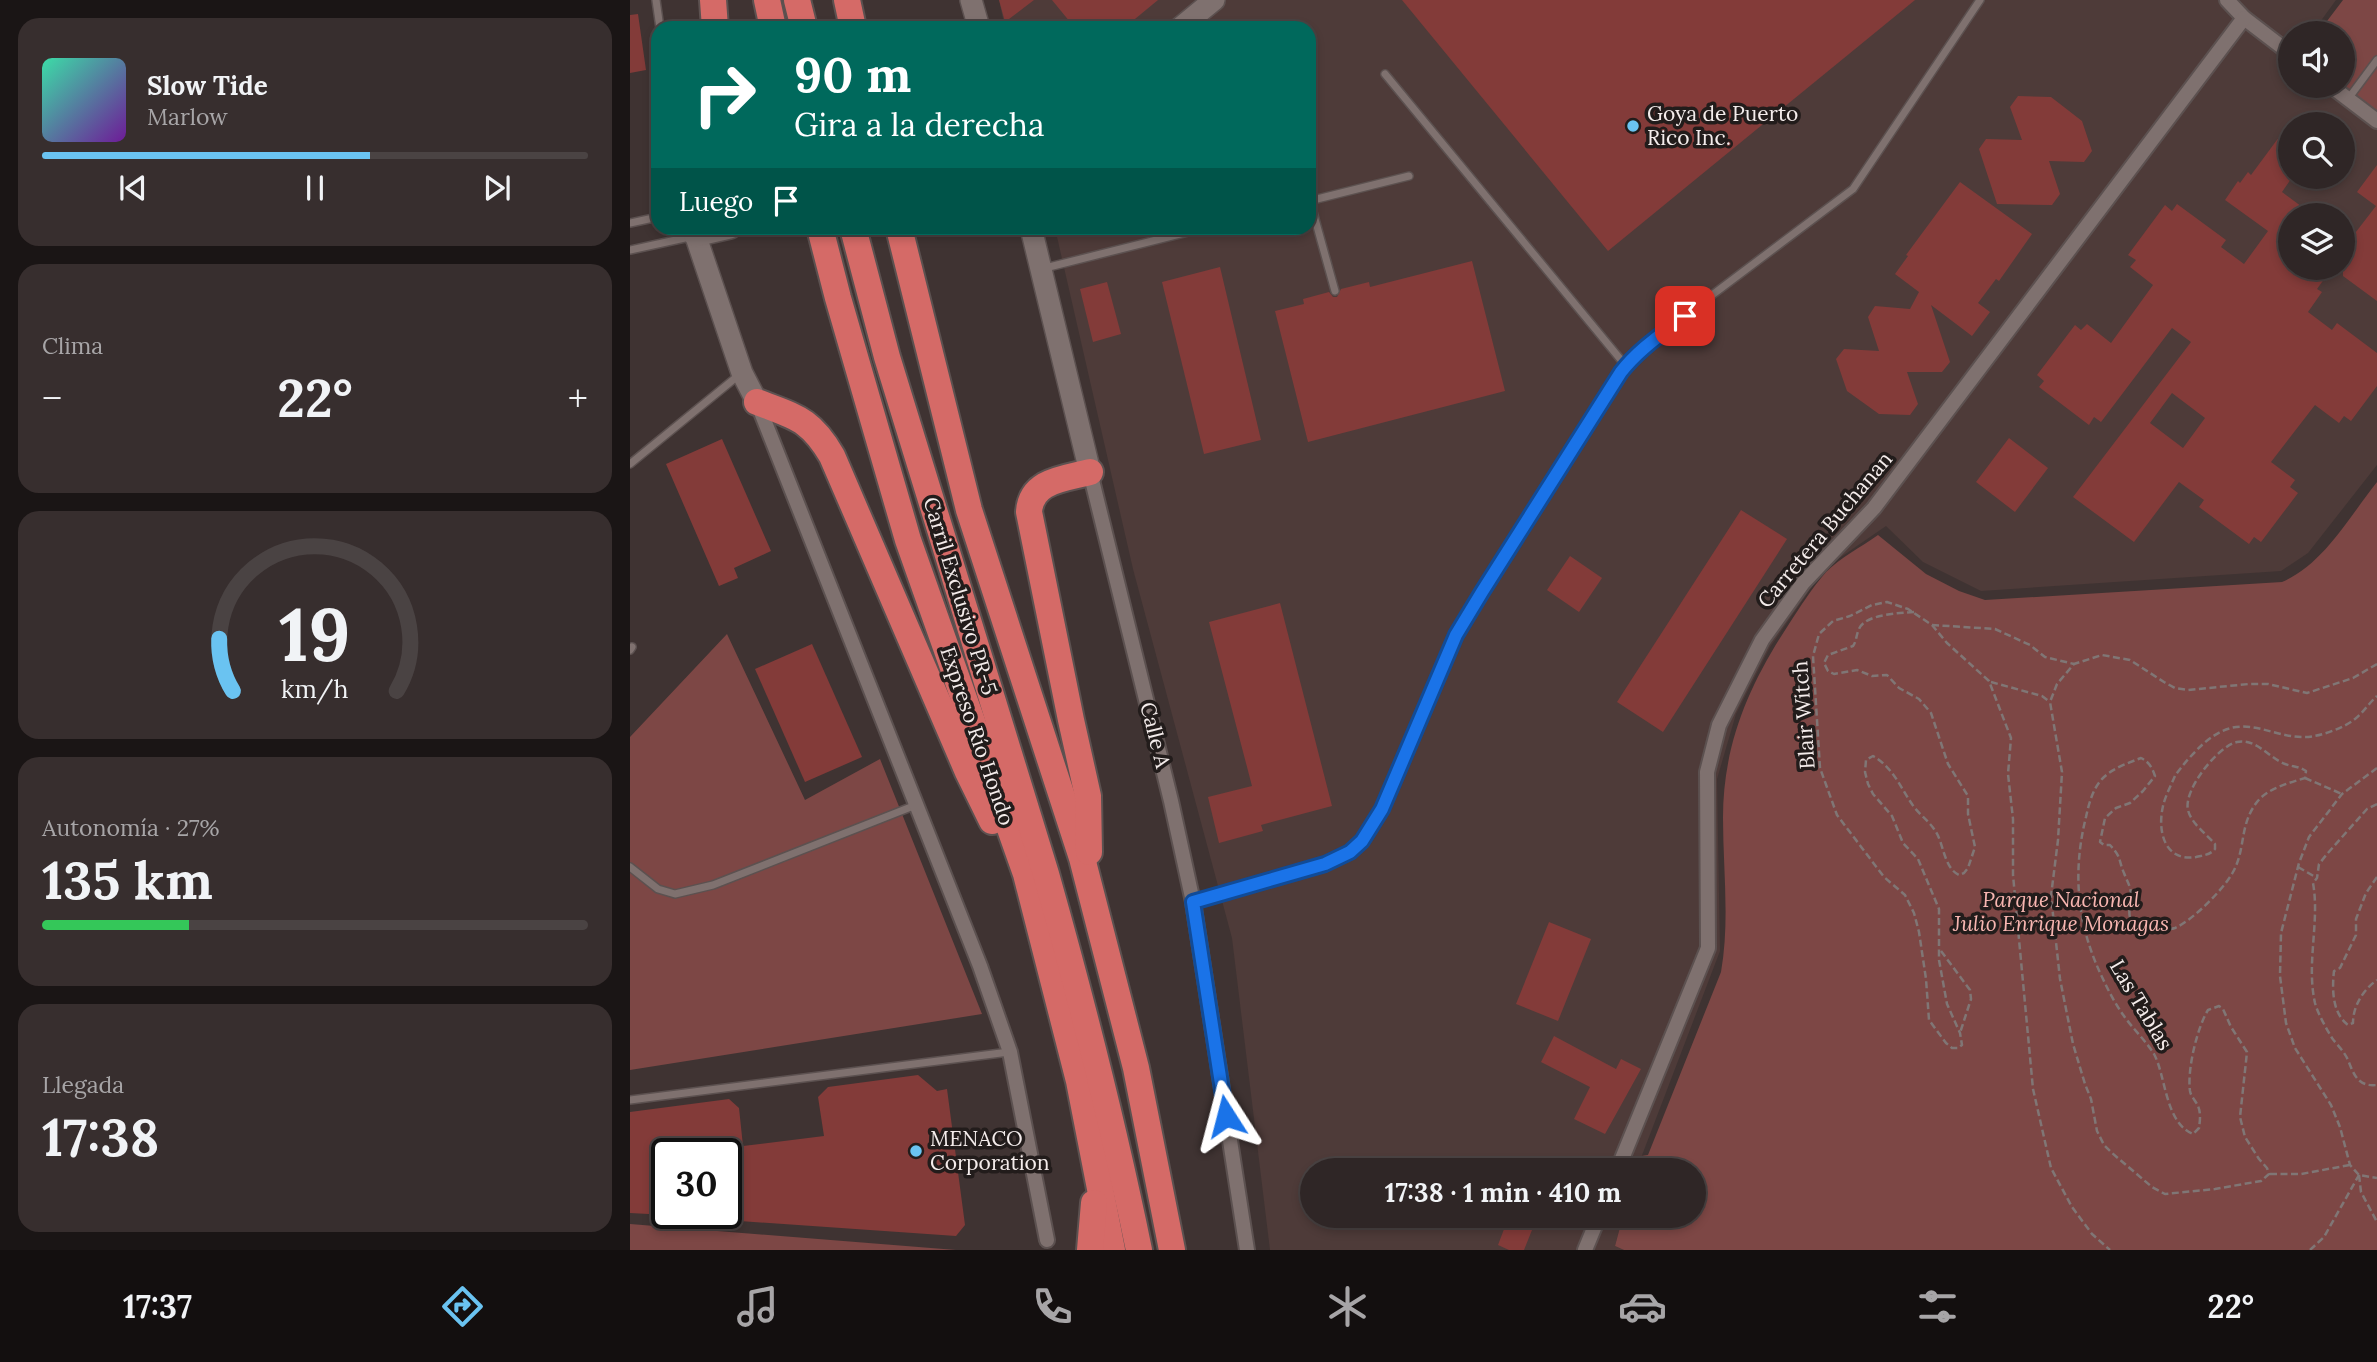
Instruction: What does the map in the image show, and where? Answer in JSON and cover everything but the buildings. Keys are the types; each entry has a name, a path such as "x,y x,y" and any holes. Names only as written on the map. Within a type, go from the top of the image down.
{"highway":[{"path":"713,0 714,21"},
{"path":"767,0 772,21"},
{"path":"797,0 802,21"},
{"path":"847,0 852,21"},
{"name":"Expreso Río Hondo","path":"822,235 908,540 1026,874 1079,1082 1112,1250"},
{"name":"Carril Exclusivo PR-5","path":"855,235 887,357 1070,959 1105,1094 1139,1250"},
{"path":"902,235 970,510 1078,845 1136,1068 1172,1250"},
{"path":"757,402 803,420 815,429 832,456 989,816 1026,874"},
{"path":"1089,889 1088,796 1070,720 1029,512 1032,496 1043,485 1090,472"},
{"path":"1090,1250 1097,1173"}],"street":[{"path":"971,0 976,21"},
{"path":"1188,21 1214,0"},
{"path":"2237,7 2278,43"},
{"name":"Carretera Buchanan","path":"1622,1158 1708,948 1707,772 1719,725 1762,640 1803,583 1874,508 2237,7"},
{"path":"2348,99 2377,121"},
{"path":"695,235 742,373 757,402 980,966 1010,1052 1047,1240"},
{"name":"Calle A","path":"1033,235 1171,801 1193,902 1247,1250"},
{"path":"1585,1250 1594,1228"}],"lane":[{"path":"656,0 659,21"},
{"path":"1193,902 1325,864 1350,852 1362,841 1382,809 1456,635 1626,366 1647,344 1853,189 1980,0"},
{"path":"2348,99 2377,60"},
{"path":"1385,74 1626,366"},
{"path":"1316,199 1409,176"},
{"path":"630,223 651,218"},
{"path":"1316,223 1335,291"},
{"path":"630,250 683,235"},
{"path":"1041,269 1176,235"},
{"path":"630,464 742,373"},
{"path":"630,867 658,890 676,894 713,886 916,805"},
{"path":"630,1100 1010,1052"}],"path":[{"name":"Blair Witch","path":"1914,612 1885,615 1863,623 1853,646 1828,655 1824,663 1827,670 1834,674 1857,670 1872,676 1887,675 1899,688 1922,702 1934,721 1948,764 1968,796 1968,814 1975,848 1968,868 1959,875 1951,869 1936,832 1917,810 1904,787 1873,755 1866,760 1868,784 1892,816 1908,849 1918,859 1939,909 1939,960 1947,1004 1960,1033 1962,1045 1952,1048 1930,1020 1926,979 1914,913 1905,895 1884,877 1837,815 1820,768 1813,656 1819,634 1833,621 1886,602 1914,612 1932,625 1947,643 1989,681"},
{"path":"1932,625 1995,629 2030,645 2045,657 2074,664 2102,655 2130,660 2175,688 2188,690 2259,684 2307,693 2353,678 2377,664"},
{"path":"2074,664 2057,684 2050,702 2062,772 2051,896 2060,979 2073,1044 2091,1099 2097,1131 2104,1145 2152,1187 2165,1194 2261,1181 2269,1174 2301,1174 2350,1164"},
{"path":"1989,681 2042,696 2050,702"},
{"path":"1989,681 2011,738 2008,774 2013,819 2013,875 2033,1090 2051,1168 2071,1207 2092,1234 2110,1250"},
{"path":"2342,794 2305,778 2306,771 2294,765 2287,765 2254,744 2238,741 2229,745 2209,764 2194,783 2187,799 2193,822 2215,844 2214,851 2184,859 2173,854 2166,845 2161,826 2163,805 2176,774 2211,737 2236,727 2250,725 2307,738 2355,719 2377,696"},
{"name":"Las Tablas","path":"2269,1174 2245,1137 2240,1117 2248,1052 2219,1006 2208,1010 2204,1017 2197,1036 2192,1066 2190,1093 2198,1106 2199,1128 2193,1134 2187,1132 2174,1113 2169,1104 2160,1067 2153,1053 2123,1015 2101,975 2084,929 2077,878 2079,846 2095,788 2116,768 2141,758 2147,761 2155,776 2130,803 2116,808 2105,818 2101,842 2110,845 2120,855 2129,883 2129,913 2134,924 2147,930 2178,927 2226,883 2235,869 2246,817 2260,798 2283,785 2305,778"},
{"path":"2377,768 2342,794 2309,837 2298,867 2281,933 2280,976 2284,1011 2295,1048 2331,1105 2350,1164 2359,1175 2361,1192 2377,1222"},
{"path":"2377,804 2367,809 2319,864 2317,878 2313,883 2316,915 2312,943 2315,1002 2330,1036 2348,1060 2351,1072 2367,1086 2377,1085"},
{"path":"2298,867 2317,878"},
{"path":"2377,877 2366,893 2356,919 2356,935 2340,968 2334,971 2333,999 2343,1022 2348,1025 2353,1023 2353,1012 2359,999 2377,980"},
{"path":"1939,949 1970,990 1971,999 1960,1033"},
{"path":"2359,1175 2377,1178"},
{"path":"2310,1250 2324,1237 2359,1175"}],"shaded area":[{"path":"999,0 2336,0 2321,21 2278,21 2278,98 2335,98 2354,112 2278,112 2278,189 2355,189 2355,113 2377,129 2377,465 2308,553 2281,571 1981,591 1923,562 1886,526 1825,568 1770,647 1736,714 1717,779 1720,951 1641,1158 1300,1158 1300,1228 1620,1228 1615,1246 1624,1250 1270,1250 1232,938 1133,569 1057,235 1316,235 1316,21 1004,21"}],"green space":[{"path":"2343,0 2377,0 2377,114 2355,98 2355,21 2327,21"},
{"name":"Parque Nacional Julio Enrique Monagas","path":"2377,482 2377,1250 1624,1250 1615,1246 1620,1228 1706,1228 1706,1158 1640,1158 1648,1155 1721,972 1726,914 1724,791 1733,740 1762,670 1797,611 1826,572 1878,535 1926,574 1959,591 1985,600 2282,582 2311,564 2346,524"},
{"path":"727,634 805,800 880,759 982,1014 630,1070 630,737"},
{"path":"630,1224 651,1226 651,1229 693,1229 956,1250 630,1250"}],"place":[{"name":"Goya de Puerto Rico Inc.","path":"1633,126"},
{"name":"MENACO Corporation","path":"916,1151"}],"route":[{"path":"1226,1116 1193,902 1325,864 1350,852 1362,841 1382,809 1456,635 1482,592 1631,358 1685,316"}]}
